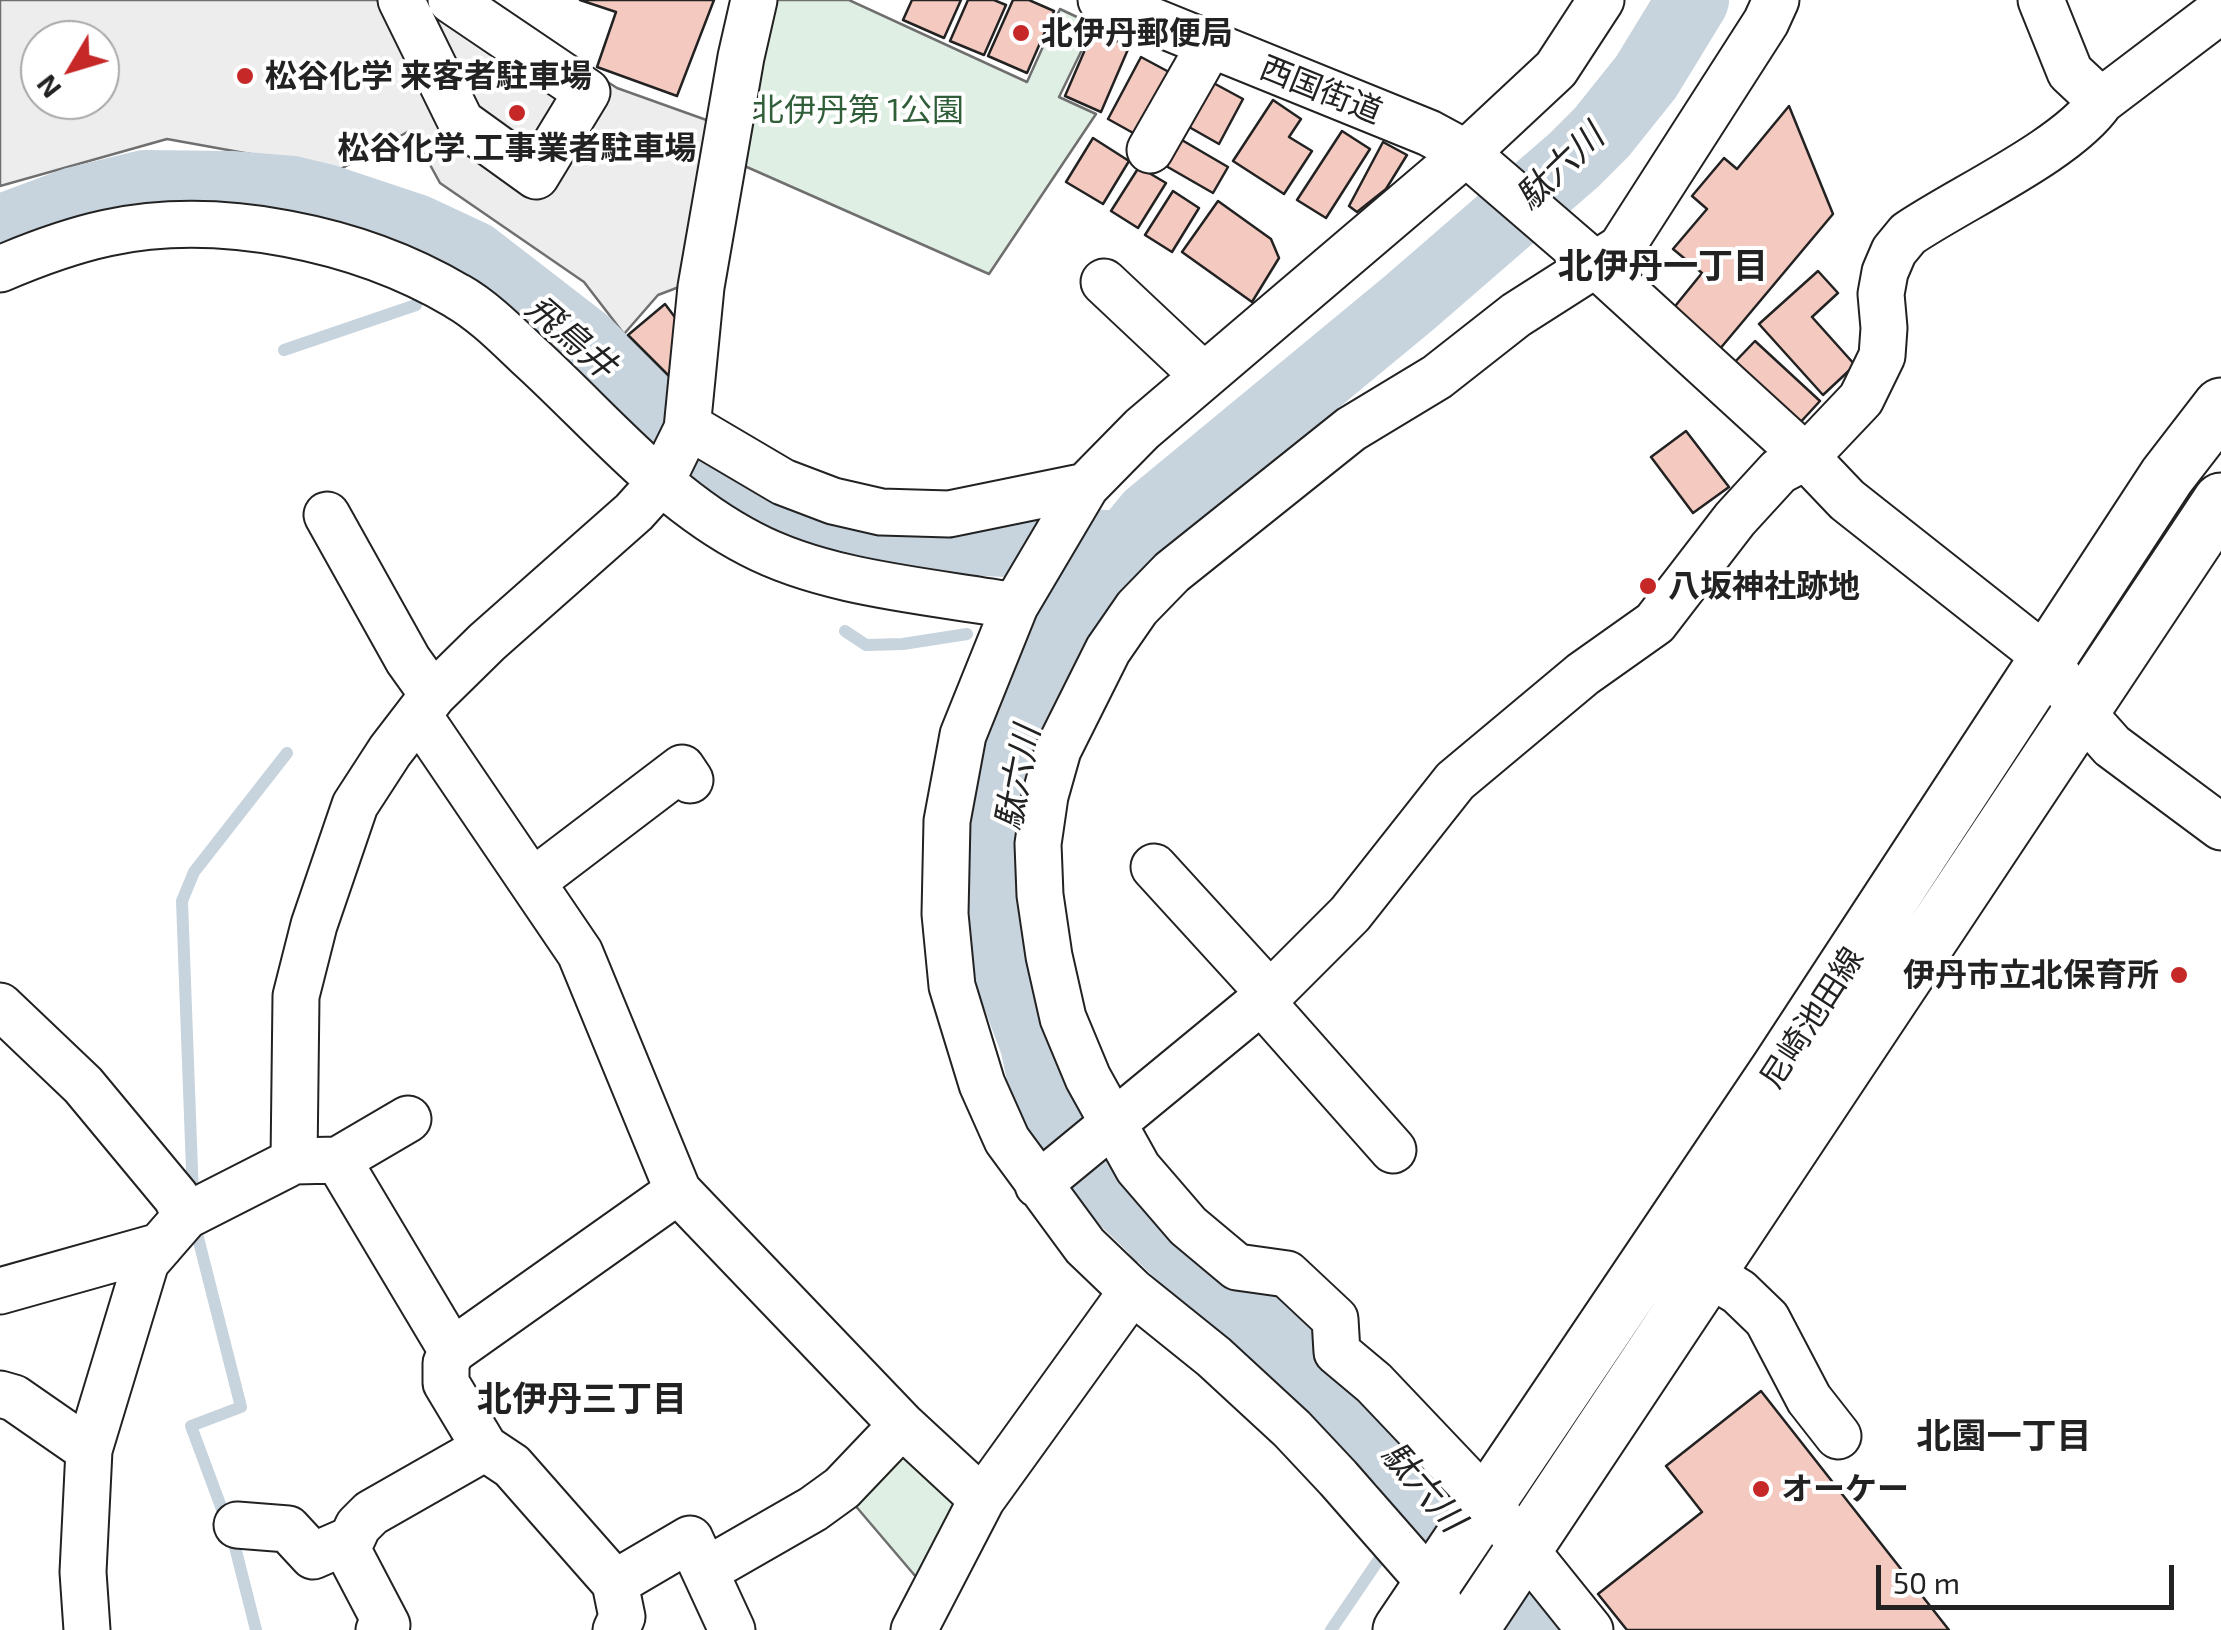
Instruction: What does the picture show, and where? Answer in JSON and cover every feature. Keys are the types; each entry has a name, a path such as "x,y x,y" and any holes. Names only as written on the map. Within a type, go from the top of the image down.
{"main road":[{"name":"尼崎池田線","path":"1401,1630 1441,1607 1487,1502 1779,1069 2046,658 2168,476 2221,406"},
{"name":"尼崎池田線","path":"1470,1630 2221,501"}],"street":[{"path":"401,0 461,122 536,176 587,92 451,0"},
{"path":"294,1161 296,996 314,925 355,805 390,751 426,706 487,642 634,512 677,450 701,287 754,0"},
{"name":"西国街道","path":"1100,0 1428,133 1473,160 1806,456 1847,500 2046,658"},
{"path":"1441,1607 1292,1429 1085,1246 1007,1140 982,1084 952,986 945,914 947,821 963,735 1022,593 1080,496 1142,429 1473,160 1556,69 1601,0"},
{"path":"1590,1630 1487,1502 1374,1383 1337,1352 1334,1318 1288,1274 1237,1267 1188,1226 1138,1168 1088,1078 1063,1018 1049,956 1038,844 1058,750 1108,650 1137,608 1172,572 1351,429 1437,377 1590,260 1621,248 1766,22 1776,0"},
{"path":"2041,0 2070,72 2101,102"},
{"path":"1038,1185 1266,997 1350,914 1455,780 1583,674 1655,623 1735,519 1779,472 1806,456 1861,398 1882,356 1881,294 1885,272 1894,251 1908,234 2092,115 2101,102 2210,10"},
{"path":"1150,150 1210,44"},
{"path":"0,269 42,251 109,232 191,224 286,235 370,254 459,297 527,354 677,450 783,482 833,502 882,512 949,514 1080,496"},
{"path":"1104,282 1204,376"},
{"path":"677,450 700,513 751,544 798,564 1022,593"},
{"path":"326,516 408,660 426,706 532,882 580,953 678,1191 902,1425 982,1499"},
{"path":"2046,658 2080,710 2112,746 2221,827"},
{"path":"532,882 683,769"},
{"path":"1154,868 1394,1150"},
{"path":"0,1006 83,1085 176,1197 173,1231 146,1262 89,1450 83,1572 87,1630"},
{"path":"0,1291 173,1231 294,1161 338,1160 408,1118"},
{"path":"338,1160 452,1351"},
{"path":"616,1630 622,1616 615,1583 512,1466 485,1448 446,1384 446,1363 452,1351 678,1191"},
{"path":"1708,1273 1739,1292 1767,1319 1809,1399 1838,1436"},
{"path":"914,1630 982,1499 1132,1291"},
{"path":"0,1394 14,1398 89,1450"},
{"path":"705,1571 842,1488 902,1425"},
{"path":"237,1526 288,1529 313,1556 352,1540 358,1526 371,1513 485,1448"},
{"path":"615,1583 690,1539 732,1630"},
{"path":"344,1543 388,1625 379,1630"}],"green space":[{"name":"北伊丹第 1公園","path":"769,0 849,0 1027,82 1060,9 1094,25 1059,97 1096,114 989,274 740,164"},
{"path":"894,1440 971,1504 928,1591 842,1490"}],"shaded area":[{"path":"0,0 480,0 617,88 712,122 679,287 658,295 624,334 584,282 440,183 411,130 339,170 167,139 0,186"}],"building":[{"path":"580,0 714,0 677,96 597,67 616,12"},
{"path":"912,0 961,0 944,38 903,20"},
{"path":"968,0 994,0 1006,5 984,55 950,41"},
{"path":"1013,0 1029,0 1054,11 1027,73 988,56"},
{"path":"1093,31 1129,47 1101,112 1065,96"},
{"path":"1141,57 1169,72 1135,134 1108,119"},
{"path":"1206,79 1243,99 1219,144 1182,123"},
{"path":"1273,100 1301,119 1289,137 1312,151 1284,194 1233,161"},
{"path":"1789,106 1833,214 1719,350 1672,310 1702,273 1673,249 1707,209 1692,196 1724,158 1737,169"},
{"path":"1342,131 1370,149 1326,218 1297,200"},
{"path":"1175,136 1228,167 1213,193 1159,162"},
{"path":"1093,138 1129,161 1103,204 1066,182"},
{"path":"1383,142 1407,155 1386,189 1357,212 1349,206"},
{"path":"1139,167 1166,183 1138,228 1111,211"},
{"path":"1173,191 1199,208 1172,252 1145,235"},
{"path":"1218,201 1271,239 1279,258 1252,302 1182,252"},
{"path":"1818,271 1838,293 1812,317 1855,365 1823,395 1759,324"},
{"path":"665,304 677,320 670,377 628,335"},
{"path":"1755,341 1820,401 1797,426 1731,366"},
{"path":"1686,431 1729,487 1693,513 1651,457"},
{"name":"オーケー","path":"1761,1391 1949,1630 1627,1630 1598,1594 1702,1512 1666,1466"}],"waterway":[{"name":"駄六川","path":"1540,1630 1444,1516 1402,1458 1363,1428 1107,1182 1048,1101 1036,1044 1014,985 1006,947 1002,875 1005,835 1017,751 1041,669 1059,628 1150,517 1409,303 1574,160 1646,77 1693,0"},
{"name":"飛鳥井","path":"0,231 75,203 145,186 231,187 292,192 325,200 415,230 473,257 583,342 654,413 738,480 813,519 866,534 1125,547"},
{"path":"284,350 416,305"},
{"path":"845,631 866,645 903,644 967,634"},
{"path":"193,1197 182,901 194,872 287,753"},
{"path":"194,1222 241,1407 191,1426 233,1539 256,1630"},
{"path":"1123,1273 1155,1227"},
{"path":"1331,1630 1426,1490"}],"place":[{"name":"北伊丹郵便局","path":"1021,33"},
{"name":"松谷化学 来客者駐車場","path":"245,76"},
{"name":"松谷化学 工事業者駐車場","path":"517,113"},
{"name":"八坂神社跡地","path":"1648,586"},
{"name":"伊丹市立北保育所","path":"2179,975"},
{"name":"オーケー","path":"1761,1489"}],"district":[{"name":"北伊丹一丁目","path":"1663,266"},
{"name":"北伊丹三丁目","path":"582,1399"},
{"name":"北園一丁目","path":"2004,1436"}]}
